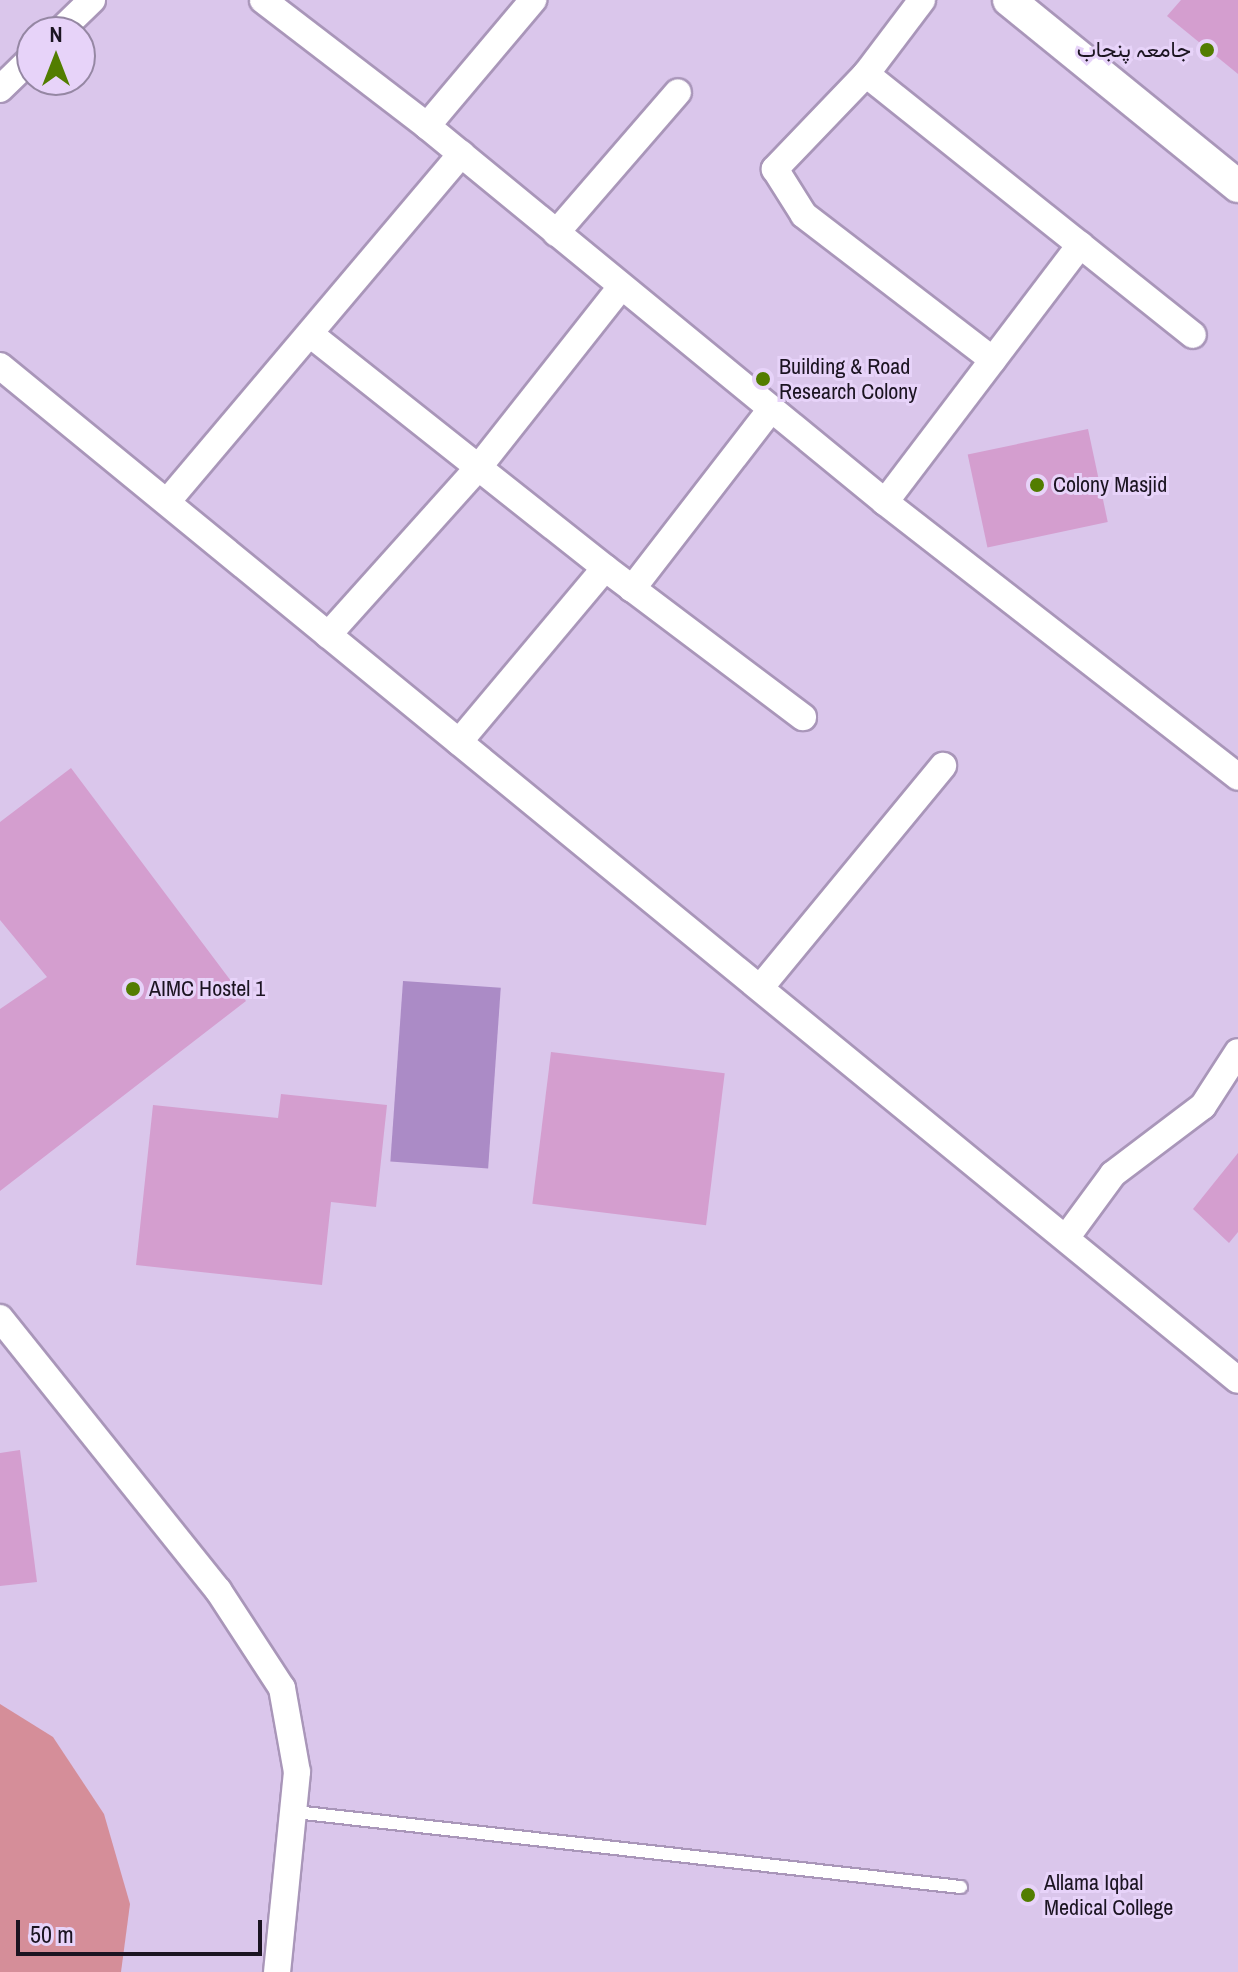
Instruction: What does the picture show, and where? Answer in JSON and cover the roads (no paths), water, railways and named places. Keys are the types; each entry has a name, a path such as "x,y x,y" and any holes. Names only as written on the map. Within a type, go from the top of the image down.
{"street":[{"path":"76,16 92,0"},
{"path":"263,0 427,126 885,502 1238,777"},
{"path":"427,126 533,0"},
{"path":"922,0 866,74 775,169 804,215 993,360"},
{"path":"1009,0 1238,186"},
{"path":"0,89 16,74"},
{"path":"866,74 1193,335"},
{"path":"556,233 678,92"},
{"path":"167,502 461,154"},
{"path":"885,502 1080,245"},
{"path":"328,635 478,468 621,287"},
{"path":"310,334 632,589 803,717"},
{"path":"0,366 1238,1380"},
{"path":"632,589 771,409"},
{"path":"459,742 605,568"},
{"path":"760,988 943,766"},
{"path":"1066,1238 1113,1174 1203,1106 1238,1052"},
{"path":"0,1318 218,1590 282,1688 297,1772 277,1972"}],"lane":[{"path":"295,1812 961,1887"}],"place":[{"name":"جامعہ پنجاب","path":"1207,50"},
{"name":"Building & Road Research Colony","path":"763,379"},
{"name":"Colony Masjid","path":"1037,485"},
{"name":"AIMC Hostel 1","path":"133,989"},
{"name":"Allama Iqbal Medical College","path":"1028,1895"}]}
